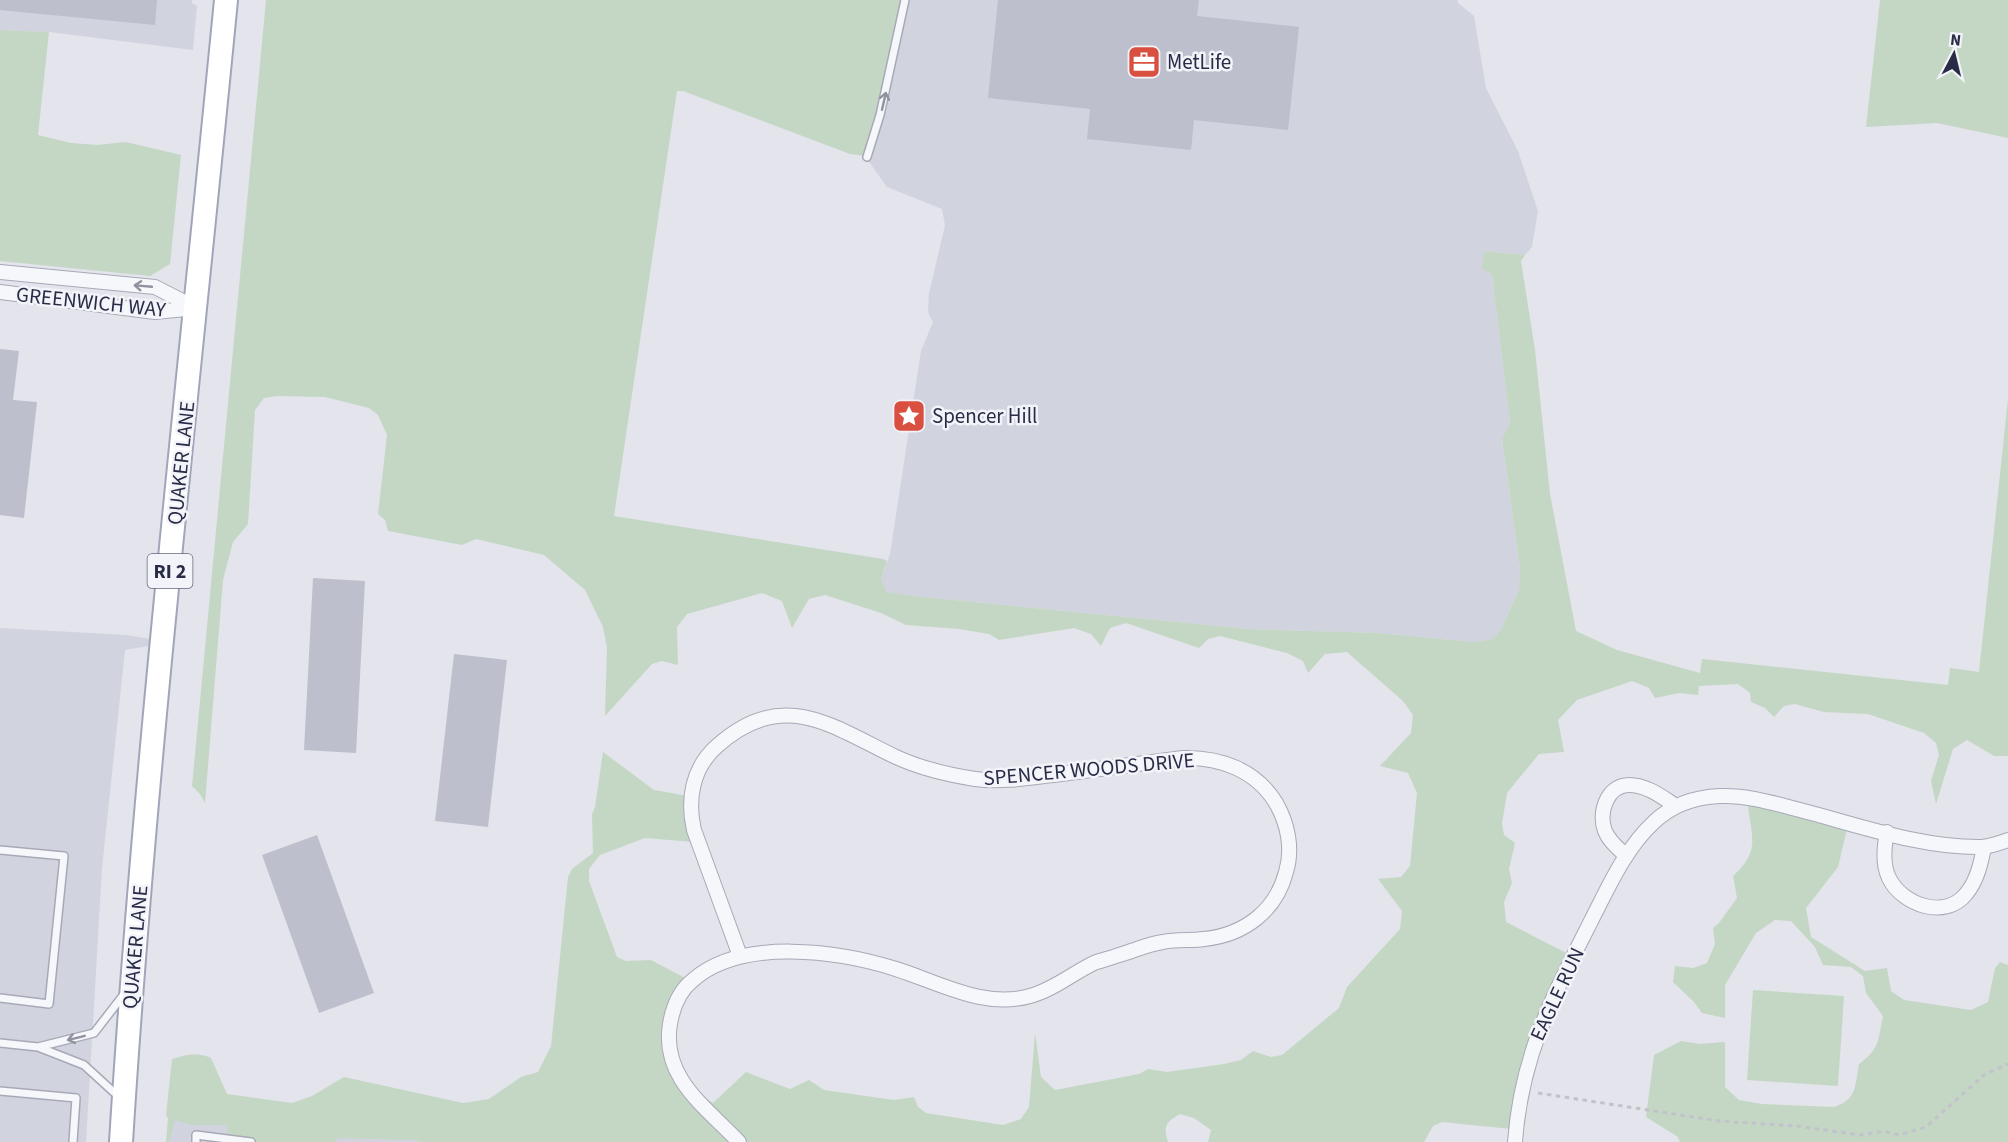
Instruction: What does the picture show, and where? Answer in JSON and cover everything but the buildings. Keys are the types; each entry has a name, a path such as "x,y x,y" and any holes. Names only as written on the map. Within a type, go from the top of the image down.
{"main road":[{"name":"QUAKER LANE","path":"121,1142 131,985 164,621 226,0"}],"street":[{"name":"GREENWICH WAY","path":"0,272 156,287 196,308"},
{"name":"GREENWICH WAY","path":"0,292 155,312 196,308"},
{"name":"SPENCER WOODS DRIVE","path":"739,1142 682,1082 672,1065 668,1044 672,1011 683,990 707,969 740,956 778,952 842,957 894,969 986,999 1010,1000 1031,996 1096,963 1164,941 1217,938 1246,927 1268,908 1283,883 1289,854 1286,826 1274,800 1254,778 1229,764 1199,758 1007,780 975,779 912,764 841,728 814,718 790,716 767,718 734,733 714,749 698,772 691,798 690,814 694,830 740,956"},
{"path":"1626,856 1609,839 1603,823 1604,805 1614,790 1624,785 1636,786 1658,794 1676,806"},
{"name":"EAGLE RUN","path":"1515,1142 1522,1091 1531,1051 1551,1001 1626,856 1639,837 1656,820 1676,806 1709,797 1744,797 1941,844 1984,847 2008,840"},
{"path":"1887,832 1884,862 1895,888 1905,898 1932,907 1956,902 1965,896 1976,876 1984,847"}],"lane":[{"path":"867,157 880,115 904,0"},
{"path":"0,850 64,856 49,1004 0,999"},
{"path":"38,1047 94,1033 131,985"},
{"path":"0,1044 38,1047 84,1065 123,1101"},
{"path":"0,1091 76,1098 73,1142"},
{"path":"196,1138 251,1142"}],"path":[{"path":"1522,1091 1719,1121 1797,1126 1860,1135 1884,1131 1899,1135 1926,1127 1983,1075 2008,1065"}],"shaded area":[{"path":"0,0 192,0 192,3 197,6 193,50 49,32 0,30"},
{"path":"902,0 1458,0 1458,3 1474,16 1486,88 1518,151 1538,211 1532,247 1525,255 1483,251 1485,256 1481,266 1492,275 1510,423 1502,440 1520,569 1519,590 1501,629 1493,639 1474,642 1379,633 1249,629 885,592 881,579 890,554 921,351 933,322 928,312 929,294 945,225 942,209 887,187 865,156"},
{"path":"0,628 126,635 162,641 160,644 125,650 102,868 86,1142 0,1142"},
{"path":"173,1116 414,1140 422,1142 169,1142"}],"green space":[{"path":"266,0 902,0 896,44 865,156 850,154 683,91 677,91 614,516 883,559 887,561 881,579 886,592 1249,629 1379,633 1474,642 1493,639 1501,629 1519,590 1520,569 1502,439 1510,423 1492,275 1481,267 1483,251 1525,255 1521,261 1535,350 1550,494 1576,631 1617,650 1700,673 1702,659 1948,685 1950,668 1979,672 2008,399 2008,756 1994,756 1967,740 1953,749 1936,804 1931,781 1939,755 1936,743 1924,733 1868,714 1824,712 1795,704 1784,706 1774,717 1765,708 1751,702 1750,693 1738,684 1699,686 1698,695 1679,693 1655,698 1649,688 1632,681 1577,700 1558,720 1564,752 1539,754 1507,793 1502,823 1504,835 1515,843 1509,869 1512,883 1504,902 1506,922 1574,957 1511,1129 1442,1122 1433,1126 1424,1142 1208,1142 1211,1130 1194,1118 1180,1114 1167,1125 1168,1142 422,1142 338,1138 335,1142 228,1142 227,1125 192,1125 175,1120 169,1142 166,1142 168,1118 166,1115 172,1059 187,1055 211,1058 227,1094 292,1103 312,1096 344,1077 463,1103 489,1099 521,1077 538,1072 551,1046 568,877 572,869 593,853 592,814 603,752 654,790 688,796 693,842 645,838 600,855 589,869 589,881 617,957 626,961 651,960 687,979 674,1018 672,1043 681,1067 703,1095 713,1103 746,1072 790,1089 809,1080 824,1090 894,1100 914,1097 918,1107 926,1113 1003,1125 1021,1119 1029,1107 1035,1033 1041,1077 1055,1090 1139,1074 1148,1069 1167,1072 1224,1064 1241,1060 1253,1051 1271,1057 1282,1055 1339,1008 1347,987 1400,929 1402,911 1378,879 1401,877 1410,866 1417,793 1408,773 1380,766 1411,733 1413,715 1403,701 1347,652 1325,654 1308,673 1303,661 1287,653 1220,636 1208,639 1199,648 1126,623 1110,628 1101,646 1091,634 1074,628 999,640 989,634 959,629 906,625 881,613 825,595 809,599 792,628 782,601 762,593 687,614 677,627 678,665 662,661 652,664 605,716 607,648 603,627 585,590 544,555 476,539 462,545 388,531 385,520 378,514 387,435 378,415 369,408 325,397 277,396 264,398 255,410 248,524 233,542 223,580 205,803 192,786"},
{"path":"1880,0 2008,0 2008,138 1937,123 1866,127"},
{"path":"0,30 49,32 38,135 71,143 97,145 126,142 181,155 170,264 150,276 0,261"},
{"path":"1748,806 1769,807 1847,829 1838,867 1806,908 1811,937 1865,971 1887,968 1891,991 1904,1000 1971,1010 1988,1002 1995,968 2000,962 2008,965 2008,1142 1680,1142 1678,1137 1646,1117 1654,1055 1681,1041 1700,1044 1725,1042 1725,1087 1739,1100 1762,1104 1834,1107 1842,1104 1851,1096 1859,1064 1875,1049 1879,1038 1883,1016 1866,993 1863,976 1851,967 1823,965 1815,947 1791,921 1775,920 1756,933 1725,985 1725,1018 1702,1013 1673,982 1675,966 1693,968 1707,963 1715,944 1713,928 1737,898 1733,876 1747,859 1752,844"},
{"path":"1753,990 1844,996 1838,1086 1747,1080"}],"place":[{"name":"MetLife","path":"1144,62"},
{"name":"Spencer Hill","path":"909,416"}]}
